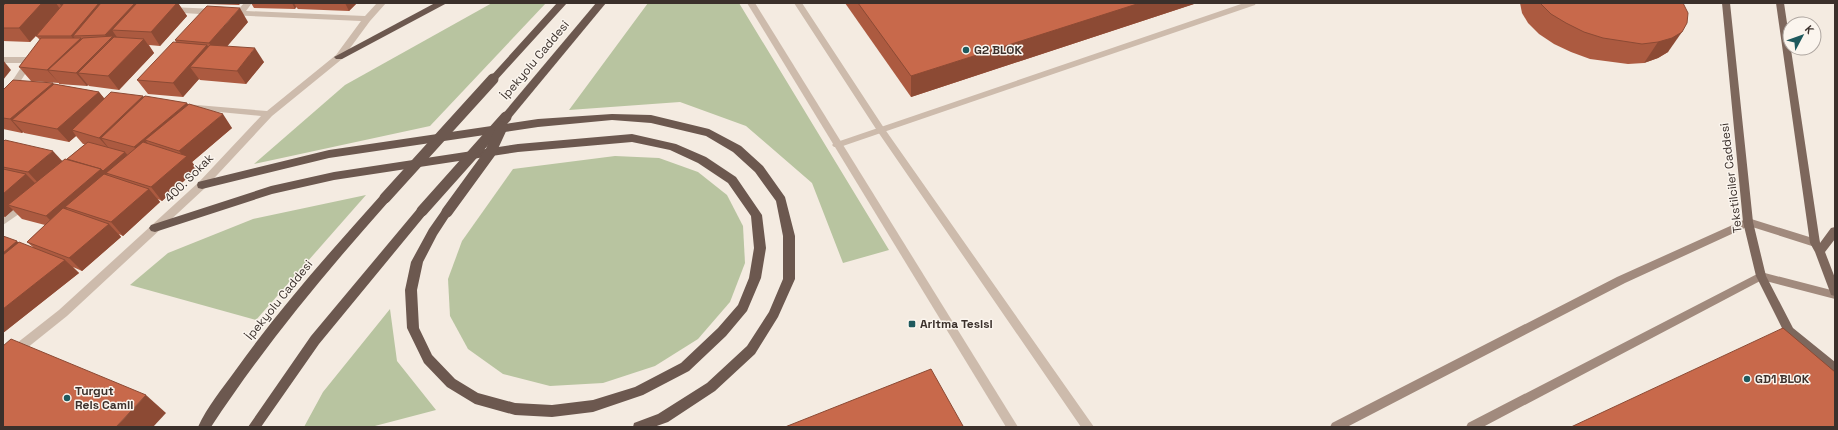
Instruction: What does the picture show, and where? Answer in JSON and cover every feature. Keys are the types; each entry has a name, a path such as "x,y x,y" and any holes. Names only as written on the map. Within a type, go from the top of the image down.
{"highway":[{"path":"339,57 442,3"},
{"name":"İpekyolu Caddesi","path":"204,427 256,350 285,313 385,198 562,3"},
{"name":"İpekyolu Caddesi","path":"506,117 601,3"},
{"path":"202,185 329,154 538,123 612,116 651,119 709,133 737,149 759,169 781,200 789,236 789,279 774,314 751,350 711,387 663,418 639,427"},
{"path":"254,427 315,340 379,261 506,117"},
{"path":"155,228 271,190 334,176 518,148 632,138 672,147 702,160 732,180 756,216 760,248 755,278 742,308 722,332 685,367 639,391 593,406 552,411 515,410 475,398 451,383 428,359 412,328 411,290 417,262 433,232 490,154 506,117"}],"main road":[{"name":"Tekstilciler Caddesi","path":"1726,3 1748,222 1761,276 1789,331 1835,369"},
{"path":"1780,3 1817,247 1835,292"},
{"path":"1336,427 1621,280 1748,222 1817,247"},
{"path":"1817,247 1835,231"},
{"path":"1472,427 1761,276 1835,295"}],"street":[{"path":"240,13 248,3"},
{"name":"400. Sokak","path":"3,360 63,312 202,185 269,114 339,57 367,19 382,3"},
{"path":"751,3 837,145 1012,427"},
{"path":"798,3 881,130 1088,427"},
{"path":"837,145 1252,3"},
{"path":"161,10 367,19"},
{"path":"3,60 32,57 17,89 3,102"},
{"path":"176,105 269,114"},
{"path":"3,222 31,198"}],"green space":[{"path":"492,3 546,3 430,126 254,164 345,85"},
{"path":"648,3 739,3 889,250 843,263 812,183 746,126 680,102 569,110"},
{"path":"615,156 659,158 698,172 727,195 743,226 745,263 730,302 698,339 655,366 603,383 550,386 503,374 468,349 450,316 448,279 462,241 513,169"},
{"path":"366,195 256,320 130,285 168,253 253,219"},
{"path":"390,309 397,361 436,410 371,427 304,427 323,392"}],"building":[{"path":"6,3 42,3 19,28 3,28 3,6"},
{"path":"64,3 99,3 71,36 36,36"},
{"path":"101,3 135,3 105,35 73,36"},
{"path":"137,3 177,3 151,32 112,30"},
{"name":"G2 BLOK","path":"858,3 1140,3 911,76"},
{"path":"1540,3 1683,3 1688,13 1687,23 1682,32 1672,38 1642,44 1603,38 1584,32 1551,14"},
{"path":"207,6 240,8 209,43 175,40"},
{"path":"113,36 76,73 48,70 83,38"},
{"path":"114,37 144,39 108,76 78,73"},
{"path":"41,38 81,38 47,70 19,67"},
{"path":"173,42 207,45 173,83 137,80"},
{"path":"210,45 255,48 237,71 190,67"},
{"path":"13,80 53,83 10,119 3,118 3,90"},
{"path":"54,84 99,92 57,129 12,120"},
{"path":"111,92 143,96 99,138 72,130"},
{"path":"145,96 187,103 134,147 101,138"},
{"path":"189,104 223,114 179,151 145,140"},
{"path":"5,140 53,151 28,172 3,167 3,142"},
{"path":"88,142 125,152 103,171 101,169 67,159"},
{"path":"143,142 187,156 151,187 106,173"},
{"path":"65,159 101,169 46,216 8,205"},
{"path":"3,169 26,174 3,194"},
{"path":"104,174 149,189 111,222 65,207"},
{"path":"63,208 109,224 69,258 27,242"},
{"path":"3,236 17,241 3,253"},
{"path":"19,242 65,260 3,309 3,255"},
{"name":"GD1 BLOK","path":"1783,328 1835,372 1835,427 1571,427"},
{"name":"Turgut Reis Camii","path":"11,339 146,395 116,427 3,427 3,346"},
{"path":"931,369 963,426 785,427"}],"place":[{"name":"G2 BLOK","path":"966,50"},
{"name":"Aritma Tesisi","path":"912,324"},
{"name":"GD1 BLOK","path":"1747,379"},
{"name":"Turgut Reis Camii","path":"67,398"}]}
